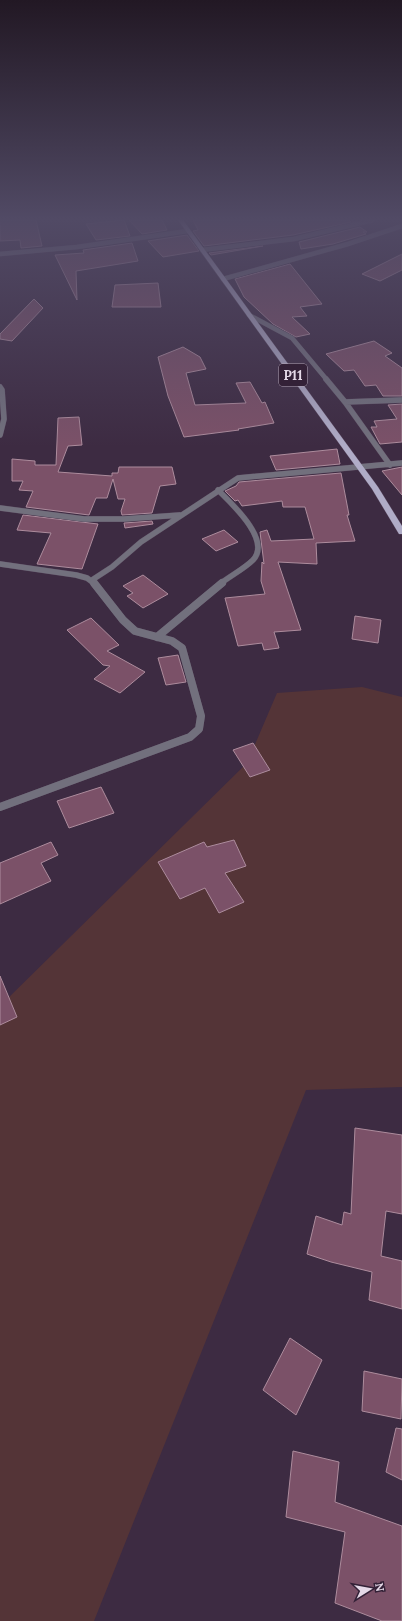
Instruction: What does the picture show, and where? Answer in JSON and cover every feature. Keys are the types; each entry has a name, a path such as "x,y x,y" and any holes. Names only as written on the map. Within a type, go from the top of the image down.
{"main road":[{"name":"P11","path":"234,296 360,469 402,532"}],"street":[{"path":"249,315 292,338 345,402 390,465"},
{"path":"0,387 2,390 5,414 3,430 0,435"},
{"path":"345,402 402,400"},
{"path":"92,580 112,567 141,542 238,478 255,475 360,469 402,464"},
{"path":"157,637 230,576 254,559 258,546 253,531 242,514 218,490"},
{"path":"0,508 84,519 124,519 180,515"},
{"path":"0,564 68,573 92,580 124,622 135,631 146,636 177,642 182,648 201,716 199,729 190,737 0,807"}],"shaded area":[{"path":"362,687 402,697 402,1087 306,1090 94,1621 0,1621 0,1006 247,763 277,693"}],"building":[{"path":"114,296 160,296 161,307 112,307"},
{"path":"243,296 315,296 322,304 300,307 307,316 292,317 310,334 296,337 273,324"},
{"path":"34,299 43,308 12,341 0,339 0,334"},
{"path":"374,341 392,353 385,356 402,368 402,396 383,396 376,385 365,386 354,370 344,371 326,354"},
{"path":"183,347 200,357 206,369 186,373 195,405 246,403 236,383 250,382 262,403 265,402 274,423 238,429 239,430 184,437 168,396 158,357"},
{"path":"402,404 402,442 380,444 371,427 377,427 374,421 397,419 388,405"},
{"path":"79,417 82,445 68,446 58,472 112,476 112,473 118,473 119,467 172,467 176,484 160,486 152,513 122,515 121,511 125,499 118,499 113,479 107,498 96,498 89,515 26,507 33,491 19,490 23,481 12,481 12,459 35,461 35,465 56,465 58,418"},
{"path":"337,449 340,464 276,470 270,456"},
{"path":"402,467 402,495 382,471"},
{"path":"341,473 349,515 347,515 355,541 316,543 317,564 278,562 301,630 274,632 279,648 264,650 262,643 238,646 225,598 265,594 261,581 262,562 264,564 260,532 267,530 271,541 314,539 305,507 283,507 282,501 242,506 238,500 235,501 225,491 236,486 239,482"},
{"path":"23,515 98,524 82,569 37,564 51,533 17,530"},
{"path":"152,521 153,524 125,528 124,523"},
{"path":"224,530 238,542 216,551 202,539"},
{"path":"143,575 168,594 143,608 127,596 133,593 123,586"},
{"path":"355,616 381,620 378,643 352,639"},
{"path":"91,618 119,645 107,651 145,672 120,693 94,679 110,666 103,665 67,630"},
{"path":"178,655 186,682 166,685 158,658"},
{"path":"253,743 270,770 250,777 233,750"},
{"path":"101,787 114,813 69,828 57,801"},
{"path":"234,840 246,866 225,873 244,902 219,913 205,888 180,899 158,862 204,842 207,847"},
{"path":"51,842 58,855 41,863 51,881 0,904 0,863"},
{"path":"0,976 17,1017 0,1025"},
{"path":"355,1128 402,1135 402,1214 386,1211 381,1256 402,1261 402,1309 369,1300 372,1272 331,1262 307,1254 316,1216 342,1225 344,1212 351,1214"},
{"path":"290,1338 322,1360 296,1415 263,1390"},
{"path":"364,1371 402,1379 401,1419 362,1411"},
{"path":"396,1428 402,1429 402,1480 386,1472"},
{"path":"293,1451 339,1462 335,1502 402,1526 402,1621 382,1621 335,1603 345,1532 286,1517"}]}
